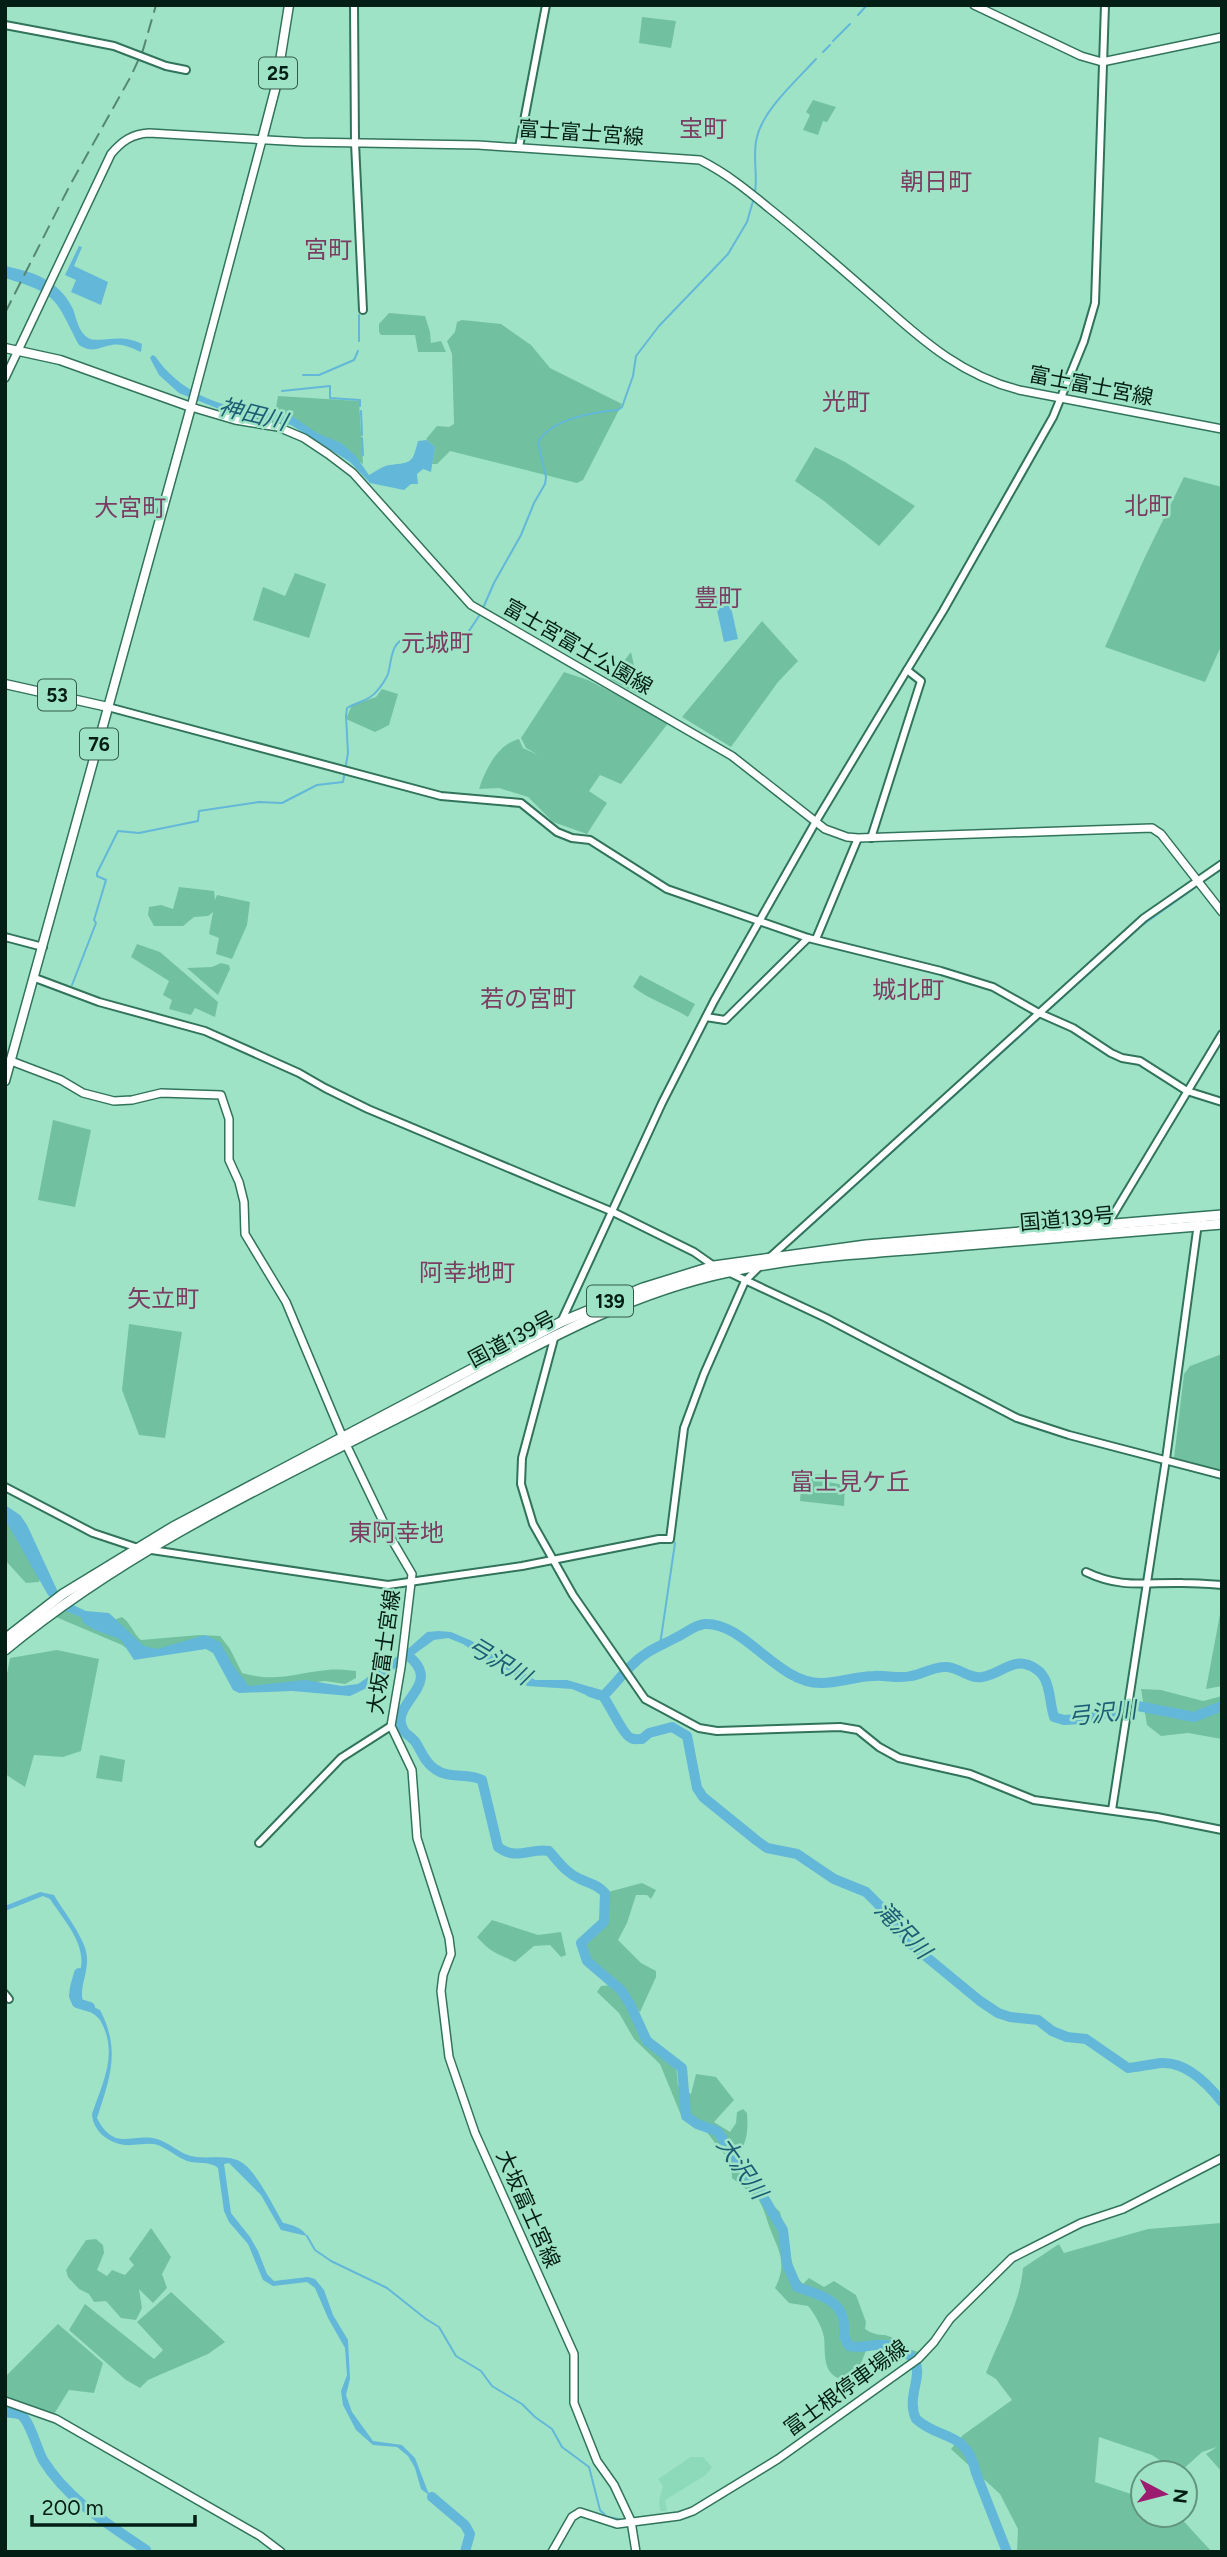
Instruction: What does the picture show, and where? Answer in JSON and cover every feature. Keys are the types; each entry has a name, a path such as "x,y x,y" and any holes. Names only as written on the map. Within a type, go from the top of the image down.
{"highway":[{"name":"国道139号","path":"5,1650 66,1597 173,1527 555,1334 643,1297 727,1272 759,1266 1198,1222 1222,1215"},
{"name":"国道139号","path":"345,1441 561,1322 643,1288 714,1266 866,1245 1107,1225 1198,1222 1222,1224"},
{"name":"国道139号","path":"5,1639 56,1605"}],"main road":[{"name":"25","path":"262,140 276,86 289,5"},
{"path":"974,5 1081,56 1102,62 1222,37"},
{"name":"富士富士宮線","path":"5,379 111,154 120,143 140,134 149,134 262,140 519,146 699,160 722,171 811,241 919,338 957,366 997,384 1222,429"},
{"path":"5,348 60,360 194,399 262,140"},
{"name":"富士宮富士公園線","path":"194,399 235,420 278,427 291,432 343,464 460,596 482,612 732,756 815,823 834,833 872,838 1152,828 1161,834 1222,912"},
{"name":"76","path":"5,1081 194,399"},
{"name":"53","path":"5,684 108,707"},
{"name":"大坂富士宮線","path":"11,1061 61,1080 83,1093 114,1101 160,1093 221,1095 229,1119 229,1160 244,1202 245,1234 286,1302 345,1441 392,1540 412,1574 391,1726 412,1770 417,1838 449,1938 451,1954 443,1975 441,1991 449,2057 485,2155 574,2354 574,2403 597,2461 614,2485 631,2521 636,2552"},
{"name":"富士根停車場線","path":"552,2552 572,2517 580,2512 610,2524 679,2516 707,2504 778,2459 918,2359 950,2319 1012,2258 1081,2223 1123,2209 1222,2158"},
{"path":"5,2401 56,2419 260,2536 281,2552"}],"street":[{"path":"354,5 355,143 363,310"},
{"path":"519,146 546,5"},
{"path":"1105,5 1095,303 1084,341 1053,417 980,547 758,921 662,1103 555,1334 521,1474 523,1493 533,1524 573,1595 621,1667 645,1699 699,1728 717,1731 840,1727 858,1730 879,1747 899,1758 970,1774 1020,1796 1222,1830"},
{"path":"5,25 114,46 166,66 186,70"},
{"path":"872,838 921,681 907,670"},
{"path":"108,707 450,798 522,803 557,832 572,838 590,840 667,889 812,938 984,984 1073,1028 1122,1058 1140,1062 1187,1091 1222,1102"},
{"path":"706,1017 725,1020 812,938 858,838"},
{"path":"5,1486 93,1533 143,1549 388,1585 504,1569 588,1551 670,1539 684,1428 704,1374 745,1282 759,1266 1144,918 1222,864"},
{"path":"5,937 43,947"},
{"path":"35,978 99,1002 205,1031 299,1073 368,1109 613,1212 694,1252 745,1282 826,1318 1017,1419 1222,1475"},
{"path":"1107,1225 1222,1034"},
{"path":"1112,1810 1148,1584 1198,1222"},
{"path":"1086,1572 1114,1582 1134,1585 1222,1585"},
{"path":"259,1843 341,1758 391,1726"}],"shaded area":[{"path":"642,17 676,21 671,48 639,43"},
{"path":"813,100 836,107 827,122 823,121 818,135 803,130 810,115 806,112"},
{"path":"389,313 425,316 431,343 441,341 446,352 418,352 415,335 381,335 379,324"},
{"path":"462,320 501,324 531,345 550,368 622,404 583,480 577,483 450,451 437,464 432,464 435,447 426,439 437,426 449,427 454,424 452,354 447,341 455,332 457,322"},
{"path":"278,396 359,401 363,464 276,408"},
{"path":"815,447 845,462 915,506 879,546 795,481"},
{"path":"1184,477 1222,487 1222,644 1205,682 1105,647"},
{"path":"295,573 326,584 309,638 253,620 263,587 285,596"},
{"path":"762,621 798,661 778,682 731,747 682,717"},
{"path":"631,652 641,696 610,679"},
{"path":"564,672 588,680 669,722 621,784 600,775 589,791 607,803 587,834 553,822 528,797 499,788 479,789 493,759 511,742 519,739 523,748 538,755 526,748 521,738"},
{"path":"382,689 398,694 389,725 375,732 346,719 352,705 376,697"},
{"path":"179,887 214,891 215,900 217,895 250,902 247,925 232,959 216,954 219,938 209,934 213,912 208,916 194,917 183,926 154,926 148,915 149,907 161,905 173,909"},
{"path":"137,944 160,952 218,1002 215,1017 195,1008 191,1015 169,1009 172,1000 163,995 169,981 131,957"},
{"path":"221,963 229,965 230,969 218,995 187,968 212,967"},
{"path":"640,975 695,1004 688,1017 633,987"},
{"path":"53,1120 91,1130 75,1207 38,1200"},
{"path":"129,1324 182,1332 165,1438 139,1435 122,1390"},
{"path":"1222,1354 1222,1472 1174,1458 1184,1374 1190,1366"},
{"path":"825,1474 828,1482 845,1485 844,1506 800,1501 802,1475"},
{"path":"5,1519 42,1573 39,1582 26,1583 5,1560"},
{"path":"68,1606 111,1621 122,1617 141,1640 220,1636 242,1673 276,1677 342,1670 356,1671 356,1678 345,1684 325,1681 246,1691 216,1651 198,1646 138,1657 122,1645 56,1617"},
{"path":"1221,1609 1222,1686 1206,1689"},
{"path":"57,1650 99,1659 81,1751 63,1757 34,1755 25,1787 5,1774 5,1684 10,1658"},
{"path":"1141,1689 1161,1690 1203,1701 1222,1696 1222,1739 1188,1733 1161,1736 1147,1725"},
{"path":"100,1755 125,1760 122,1782 96,1778"},
{"path":"642,1883 656,1890 651,1899 647,1895 636,1895 618,1940 641,1963 656,1971 656,1977 640,2012 623,1988 593,1964 583,1943 604,1922 608,1892"},
{"path":"492,1920 538,1935 561,1932 566,1955 561,1957 550,1945 534,1946 515,1962 486,1946 477,1937"},
{"path":"612,1985 650,2047 676,2066 678,2086 691,2094 696,2074 716,2077 734,2100 714,2122 730,2132 736,2123 737,2112 743,2109 747,2113 746,2139 739,2152 762,2192 753,2195 732,2178 731,2160 706,2131 683,2120 660,2064 634,2039 619,2013 597,1992 601,1986"},
{"path":"762,2195 780,2212 795,2275 803,2284 809,2278 824,2287 834,2281 856,2295 866,2322 865,2329 889,2336 920,2352 921,2355 914,2363 900,2356 880,2359 881,2350 873,2346 866,2351 861,2363 869,2375 867,2380 844,2380 833,2375 825,2359 823,2333 813,2313 808,2306 789,2303 775,2288 781,2262 757,2197"},
{"path":"1222,2223 1222,2472 1206,2454 1217,2447 1202,2452 1194,2459 1158,2459 1099,2437 1095,2482 1129,2493 1129,2529 1191,2529 1212,2552 1017,2552 1018,2529 1000,2494 951,2449 963,2435 1012,2400 996,2379 986,2373 1018,2295 1023,2268 1059,2244 1064,2253 1148,2229"},
{"path":"151,2228 171,2257 162,2274 167,2288 153,2303 139,2289 142,2308 136,2320 121,2318 106,2301 94,2302 89,2294 79,2289 68,2277 66,2270 86,2240 96,2239 103,2245 104,2253 97,2270 107,2276 112,2270 125,2275 134,2265 129,2259"},
{"path":"171,2292 225,2342 208,2354 148,2380 140,2388 126,2380 69,2330 85,2304 154,2359 163,2350 137,2322"},
{"path":"58,2324 103,2363 94,2393 69,2390 54,2414 5,2399 5,2377"},
{"path":"691,2457 703,2457 712,2467 706,2475 665,2500 667,2511 660,2511 659,2501 663,2486 658,2479"}],"water":[{"path":"79,246 82,247 74,266 108,282 101,305 71,292 76,280 65,275"},
{"path":"5,266 26,271 53,284 67,299 80,329 88,338 134,341 142,344 141,352 119,345 92,349 79,345 53,300 36,289 5,278"},
{"name":"神田川","path":"152,355 179,382 208,399 242,409 277,414 281,412 284,417 292,416 317,433 341,443 355,455 369,475 384,467 410,461 418,441 427,440 435,447 431,472 423,469 417,474 418,484 411,484 404,490 370,483 350,462 291,425 239,417 179,393 159,375 150,358"},
{"path":"729,598 738,639 724,642 715,601"},
{"path":"5,1505 20,1515 27,1525 58,1592 75,1606 86,1611 109,1613 144,1646 157,1649 205,1635 220,1642 249,1686 305,1680 342,1686 358,1684 427,1632 439,1631 451,1632 472,1641 535,1680 567,1680 601,1690 598,1700 572,1689 527,1686 509,1671 448,1638 434,1640 369,1687 350,1696 292,1691 239,1693 233,1690 213,1653 206,1649 134,1660 121,1640 110,1630 66,1611 48,1595 5,1519"},
{"path":"40,1892 54,1895 83,1943 87,1958 83,2002 100,2010 110,2038 112,2051 109,2077 97,2118 104,2129 117,2138 157,2139 191,2156 232,2159 249,2169 283,2223 302,2230 308,2237 313,2247 307,2236 281,2230 261,2195 229,2163 224,2164 231,2213 250,2237 267,2274 274,2281 308,2277 315,2279 324,2290 333,2315 348,2340 350,2379 346,2395 352,2412 373,2441 402,2445 415,2458 428,2492 441,2504 421,2489 415,2468 408,2456 397,2447 373,2445 356,2430 343,2405 341,2391 347,2375 345,2348 315,2288 307,2282 273,2286 263,2280 248,2244 229,2222 224,2211 218,2168 187,2161 158,2145 119,2144 98,2131 92,2114 107,2067 108,2044 100,2020 76,1999 81,1967 80,1949 67,1923 50,1899 43,1896 5,1911 5,1906"}],"waterway":[{"path":"858,15 867,5"},
{"path":"833,41 850,24"},
{"path":"823,52 830,45"},
{"path":"755,192 755,151 760,127 782,96 816,59"},
{"path":"483,608 545,484 546,477 538,442 544,434 563,422 622,407 633,376 636,356 659,326 728,254 747,222 753,201"},
{"path":"359,315 359,341"},
{"path":"303,375 319,375 354,360 358,351"},
{"path":"282,391 330,386 330,398 360,400 360,406"},
{"path":"361,411 362,435"},
{"path":"362,438 363,455"},
{"path":"72,985 96,923 94,920 106,880 97,876 97,873 118,831 139,833 198,821 199,811 259,802 282,803 317,785 343,782 348,753 347,708 370,697 379,688 388,674 397,643 414,635 461,643 481,613"},
{"path":"1204,881 1222,869"},
{"path":"1051,1008 1141,926 1196,887"},
{"path":"796,1239 1039,1019"},
{"path":"660,1645 675,1543"},
{"name":"弓沢川","path":"87,1619 121,1634"},
{"name":"弓沢川","path":"590,1692 603,1696 642,1656 694,1627 705,1624 720,1626 734,1633 790,1674 806,1681 822,1683 868,1676 906,1677 942,1667 982,1677 1021,1663 1041,1673 1047,1684 1054,1717 1064,1720 1081,1719 1138,1706 1194,1717 1222,1706"},
{"name":"大沢川","path":"406,1654 417,1665 421,1675 419,1685 403,1712 401,1721 404,1731 415,1741 426,1761 435,1769 447,1774 482,1780 498,1847 517,1854 549,1851 571,1874 605,1893 604,1922 581,1943 587,1961 621,1990 647,2041 682,2068 686,2116 697,2124 717,2131 758,2188 783,2230 787,2264 797,2287 824,2297 836,2306 843,2318 849,2346 892,2346 906,2352 914,2360 917,2368 913,2397 916,2419 952,2438 966,2449 1007,2552"},
{"name":"滝沢川","path":"603,1696 632,1739 642,1739 649,1733 672,1727 687,1736 697,1788 703,1797 767,1848 797,1854 834,1879 866,1892 889,1915 912,1945 998,2013 1038,2020 1052,2031 1067,2037 1086,2039 1128,2068 1162,2063 1180,2066 1203,2081 1222,2102"},
{"path":"79,1973 74,1996 77,2003 90,2007"},
{"path":"307,2236 315,2250 331,2261 387,2288 439,2327 456,2356 481,2371 492,2386 522,2404 552,2429 562,2447 589,2467 600,2510 607,2517 619,2519"},
{"path":"5,2412 19,2414 24,2418 43,2460 64,2487 117,2531 146,2550 145,2552"},
{"path":"432,2497 465,2525 470,2534 465,2552"}],"railway":[{"path":"5,313 69,187 131,76 143,50 156,5"}],"district":[{"name":"宝町","path":"703,129"},
{"name":"朝日町","path":"936,182"},
{"name":"宮町","path":"328,250"},
{"name":"光町","path":"846,402"},
{"name":"北町","path":"1148,506"},
{"name":"大宮町","path":"130,508"},
{"name":"豊町","path":"718,598"},
{"name":"元城町","path":"437,643"},
{"name":"城北町","path":"908,990"},
{"name":"若の宮町","path":"528,999"},
{"name":"阿幸地町","path":"467,1273"},
{"name":"矢立町","path":"163,1299"},
{"name":"富士見ケ丘","path":"850,1482"},
{"name":"東阿幸地","path":"396,1533"}]}
